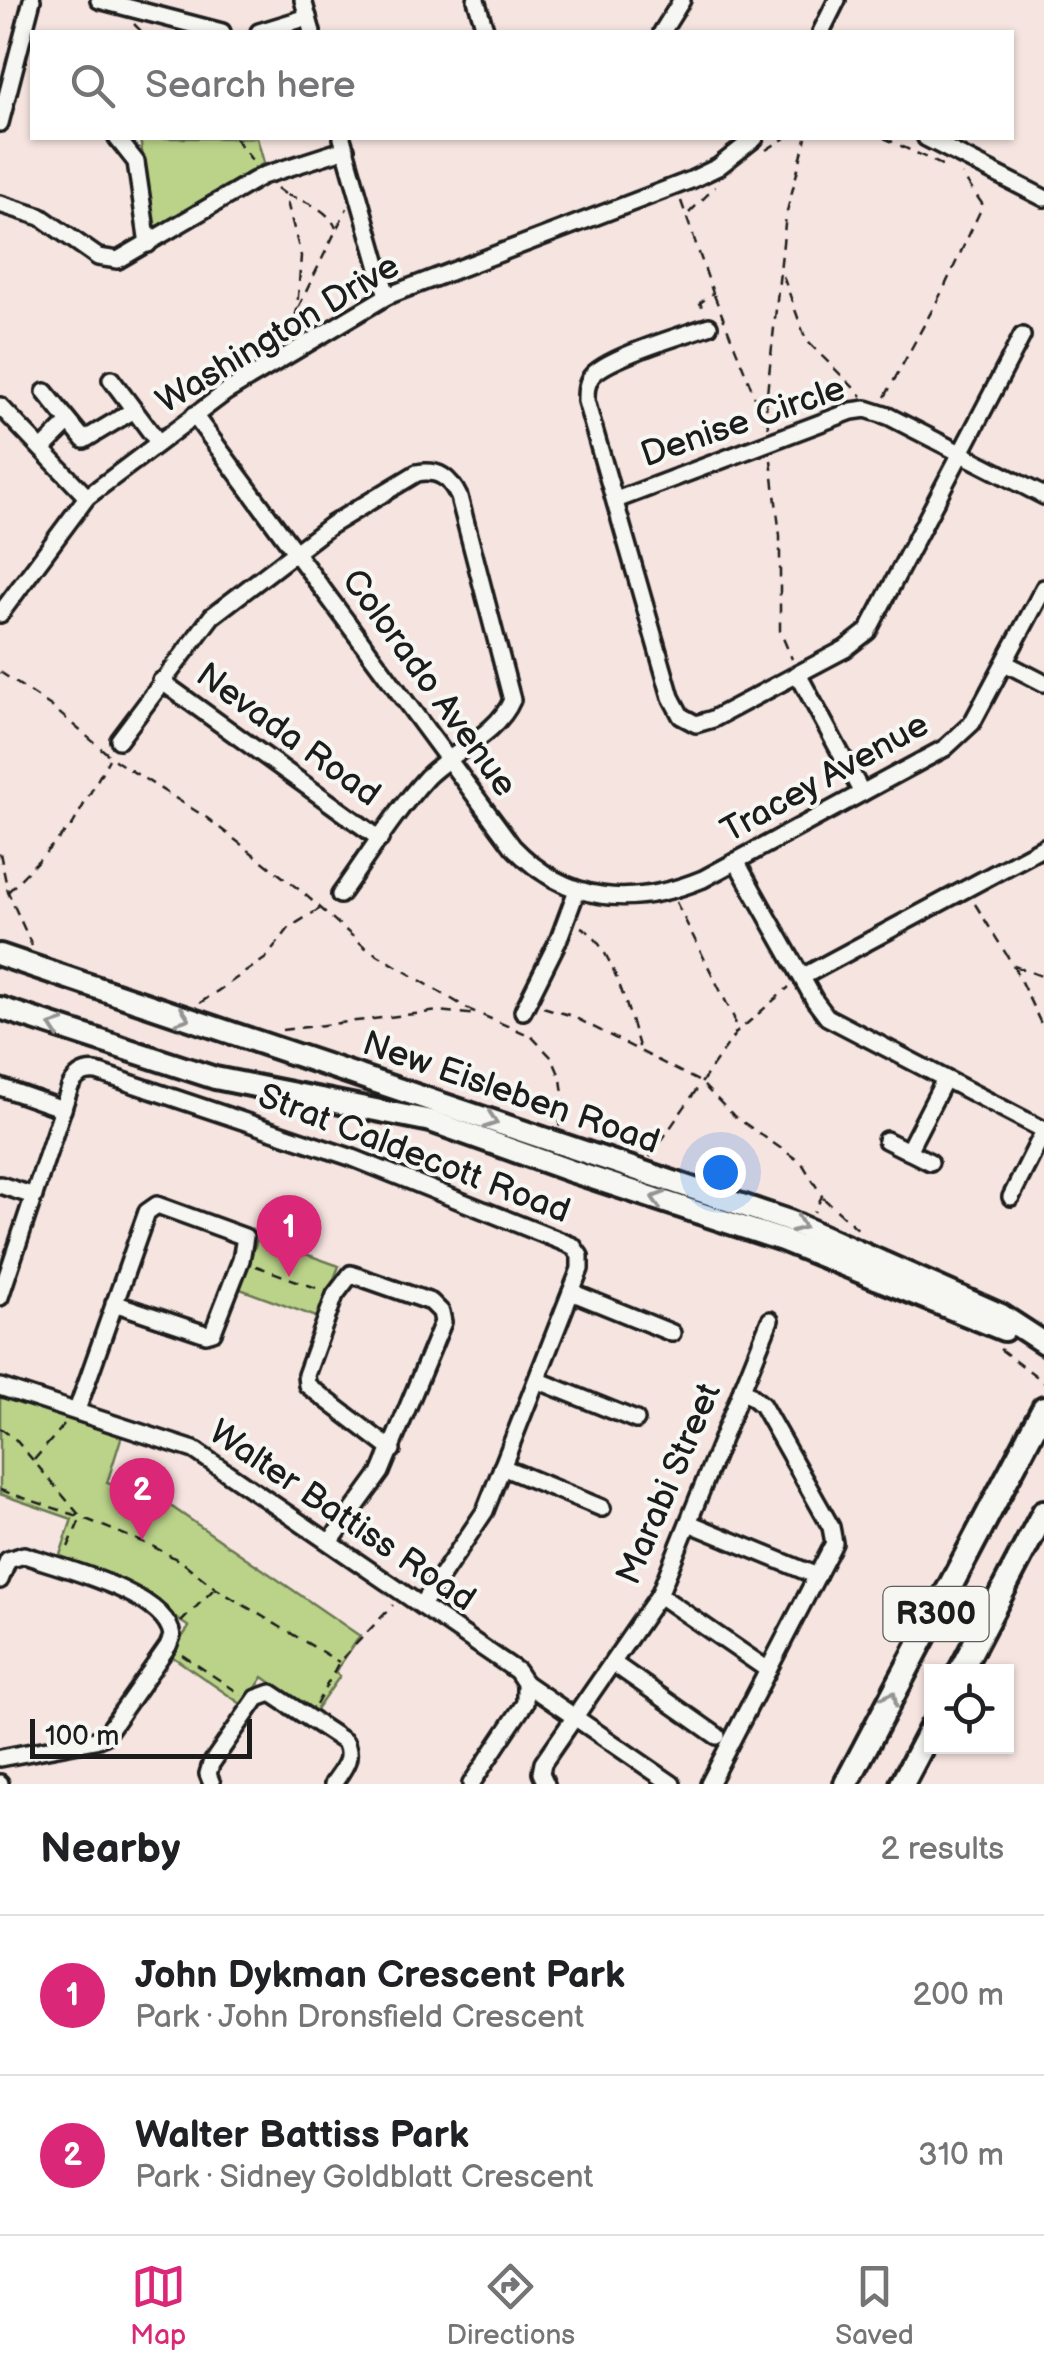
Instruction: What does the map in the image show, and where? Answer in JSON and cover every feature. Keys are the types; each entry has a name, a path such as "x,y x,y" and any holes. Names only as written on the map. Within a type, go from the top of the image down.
{"highway":[{"name":"R300","path":"846,1784 1044,1408"},
{"name":"R300","path":"964,1664 1044,1512"},
{"path":"902,1784 924,1742"}],"main road":[{"name":"New Eisleben Road","path":"0,955 789,1220 1001,1315 1044,1343"},
{"name":"New Eisleben Road","path":"0,1008 216,1078 432,1121 782,1240 992,1326 1044,1343"}],"street":[{"path":"0,123 32,0"},
{"path":"99,0 214,30"},
{"path":"274,30 310,25 303,0"},
{"path":"476,0 485,30"},
{"path":"663,30 682,0"},
{"path":"822,30 838,0"},
{"path":"119,140 136,162 148,244"},
{"name":"Washington Drive","path":"0,614 87,497 194,415 283,358 387,296 674,186 718,167 752,140"},
{"path":"930,140 1044,198"},
{"path":"0,204 40,217 107,260 129,256 262,176 344,143 387,296"},
{"path":"616,500 586,400 589,379 608,364 709,326"},
{"path":"1022,336 961,453 1044,496"},
{"path":"111,380 158,442"},
{"path":"45,392 80,438 88,440 134,410"},
{"path":"0,406 87,497"},
{"name":"Denise Circle","path":"852,411 878,411 961,453 868,631 845,649 703,724 680,716 671,697 616,500 769,434 852,411"},
{"name":"Colorado Avenue","path":"194,415 521,856 548,877 577,890 628,898 671,892"},
{"path":"42,449 68,424"},
{"path":"119,740 212,616 331,525 417,473 438,472 453,485 512,700 498,722 448,758 415,791 340,895"},
{"name":"Tracey Avenue","path":"671,892 862,793 960,736 977,715 1044,588"},
{"path":"1005,663 1044,683"},
{"path":"798,674 862,793"},
{"name":"Nevada Road","path":"161,681 380,839"},
{"path":"802,977 1044,848"},
{"path":"736,861 827,1016 1044,1130 1011,1197"},
{"path":"525,1006 577,890"},
{"name":"Strat Caldecott Road","path":"1,1288 63,1109 76,1077 86,1072 97,1072 352,1158 573,1246 582,1262 482,1518 422,1605"},
{"path":"908,1151 945,1078"},
{"path":"0,1087 63,1109"},
{"path":"886,1140 930,1162"},
{"path":"0,1184 34,1196"},
{"path":"77,1410 114,1304 151,1207 158,1205 240,1233 246,1242 216,1329 209,1334 114,1304"},
{"path":"330,1542 392,1450 442,1326 441,1312 431,1302 354,1274 347,1276 336,1295 306,1375 307,1385 392,1450"},
{"path":"571,1292 672,1333"},
{"name":"Marabi Street","path":"546,1784 540,1773 543,1763 660,1595 770,1320"},
{"path":"536,1380 636,1420"},
{"name":"Walter Battiss Road","path":"0,1387 194,1450 517,1671 525,1682 672,1784"},
{"path":"709,1784 834,1543 831,1527 762,1405 742,1388"},
{"path":"502,1467 602,1508"},
{"path":"688,1523 817,1576"},
{"path":"0,1580 5,1564 18,1555 124,1589 164,1617 171,1628 168,1646 104,1736 0,1758"},
{"path":"660,1595 768,1670"},
{"path":"612,1662 716,1736"},
{"path":"471,1784 522,1710 527,1696 525,1682"},
{"path":"212,1784 208,1774 211,1764 254,1702 262,1695 276,1694 348,1746 348,1761 333,1784"}],"path":[{"path":"236,140 262,176 285,194 332,217 336,228"},
{"path":"798,674 780,631 780,536 766,403 786,215 805,140"},
{"path":"888,140 945,166"},
{"path":"782,272 806,340 878,411 943,290 983,204 960,173"},
{"path":"674,186 688,214 713,294 769,434"},
{"path":"283,358 297,310 357,190"},
{"path":"285,194 301,256 297,310"},
{"path":"709,326 700,303 713,294"},
{"path":"0,672 51,706 110,756 207,818 366,948 484,1016 531,1036 552,1058 561,1079 564,1101 558,1131"},
{"path":"8,892 74,824 110,756"},
{"path":"0,853 8,892 32,946"},
{"path":"967,889 1012,965 1044,1030"},
{"path":"671,892 734,1018 736,1034"},
{"path":"194,1008 266,958 290,927 340,895"},
{"path":"566,920 590,932 618,977 641,1052"},
{"path":"1012,965 1044,977"},
{"path":"647,1161 736,1034 752,1016 802,977"},
{"path":"525,1006 572,1016 700,1082 734,1116 802,1163 822,1196 860,1231"},
{"path":"271,1033 438,1012 484,1016"},
{"path":"811,1218 822,1196"},
{"path":"241,1260 336,1295"},
{"path":"996,1345 1044,1382"},
{"path":"33,1461 77,1410"},
{"path":"0,1428 15,1439 82,1518"},
{"path":"0,1490 152,1546 339,1662"},
{"path":"57,1566 82,1518"},
{"path":"171,1628 215,1588"},
{"path":"310,1717 339,1662 403,1592"},
{"path":"168,1646 254,1702"}],"green space":[{"path":"140,140 258,140 264,163 154,228"},
{"path":"258,1237 339,1266 319,1318 240,1289"},
{"path":"0,1394 122,1435 107,1483 166,1503 360,1636 335,1672 340,1676 314,1713 263,1677 244,1706 170,1655 189,1627 127,1585 58,1561 72,1519 0,1494"}],"place":[{"name":"John Dykman Crescent Park","path":"289,1277"},
{"name":"Walter Battiss Park","path":"142,1540"}]}
